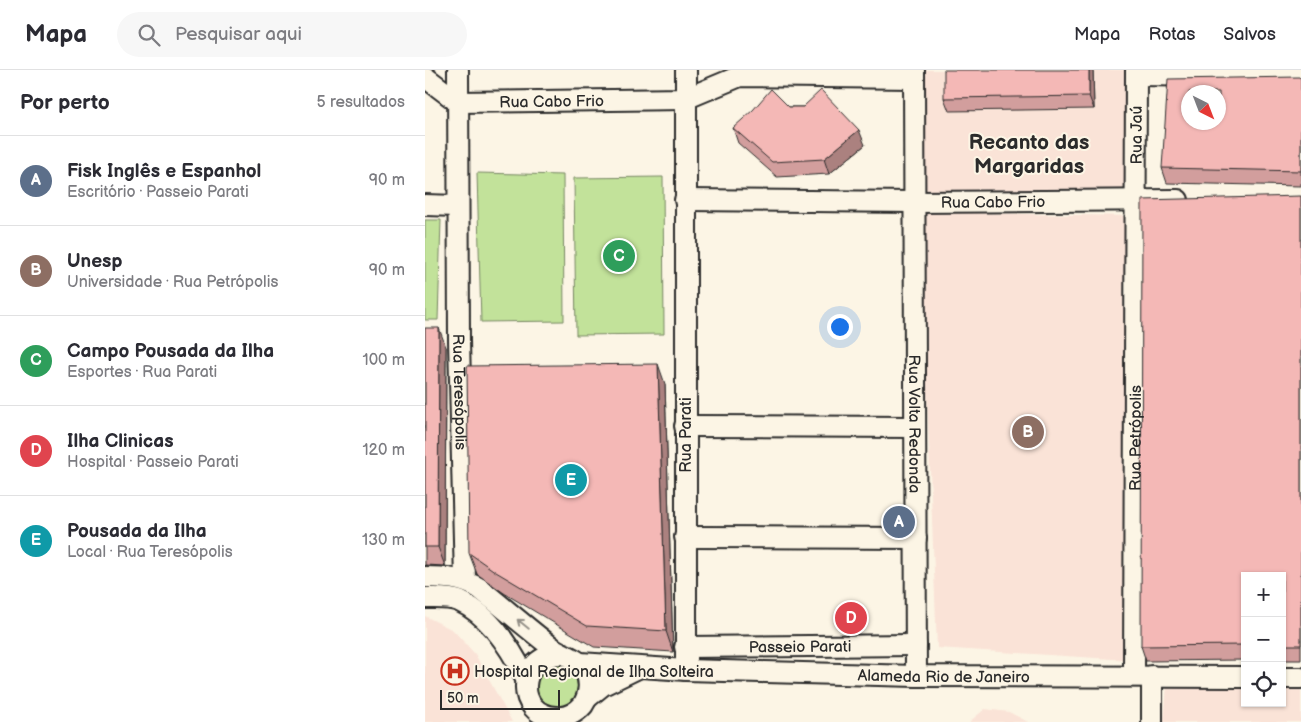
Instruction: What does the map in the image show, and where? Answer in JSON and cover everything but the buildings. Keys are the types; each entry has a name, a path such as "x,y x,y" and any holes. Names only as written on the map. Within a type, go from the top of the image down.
{"street":[{"name":"Rua Teresópolis","path":"458,70 457,206 465,580"},
{"name":"Rua Parati","path":"686,70 686,670"},
{"path":"1136,72 1301,77"},
{"name":"Rua Jaú","path":"1135,200 1136,72"},
{"path":"685,99 740,76 914,74"},
{"name":"Rua Volta Redonda","path":"914,74 916,676"},
{"path":"425,77 458,102"},
{"name":"Rua Cabo Frio","path":"458,102 685,99"},
{"name":"Rua Cabo Frio","path":"685,200 914,202 1194,199"},
{"name":"Rua Petrópolis","path":"1135,200 1143,676 1152,722"},
{"path":"425,205 457,206"},
{"path":"685,426 915,426"},
{"path":"685,537 916,538"},
{"path":"425,577 465,580 479,588 571,658 589,679 583,709"},
{"name":"Alameda Rio de Janeiro","path":"425,598 459,601 481,616 509,648 526,679"},
{"name":"Passeio Parati","path":"685,647 916,645"},
{"name":"Alameda Rio de Janeiro","path":"642,667 603,685 583,709 565,716 549,719 538,711 527,697 526,679 529,670 543,657 571,658 642,667 686,670 916,676 1241,677"},
{"path":"1286,678 1301,678"}],"shaded area":[{"path":"923,70 1129,70 1125,195 922,192"},
{"path":"920,212 1129,216 1128,660 937,648"},
{"name":"Hospital Regional de Ilha Solteira","path":"425,616 453,630 475,654 512,722 425,722"},
{"path":"1167,686 1241,688 1241,707 1286,707 1286,689 1301,689 1301,722 1164,722"},
{"path":"985,709 1009,712 1028,722 969,722"}],"green space":[{"path":"477,173 563,175 564,321 481,322"},
{"path":"663,177 664,334 576,335 574,178"},
{"path":"425,220 441,220 438,320 425,320"},
{"path":"564,662 581,678 577,700 564,705 554,706 545,702 540,696 536,689 536,681 538,673 544,668"}],"place":[{"name":"Campo Pousada da Ilha","path":"619,256"},
{"name":"Unesp","path":"1028,432"},
{"name":"Pousada da Ilha","path":"571,480"},
{"name":"Fisk Inglês e Espanhol","path":"899,522"},
{"name":"Ilha Clinicas","path":"851,618"},
{"name":"Hospital Regional de Ilha Solteira","path":"455,671"}],"district":[{"name":"Recanto das Margaridas","path":"1029,154"}]}
